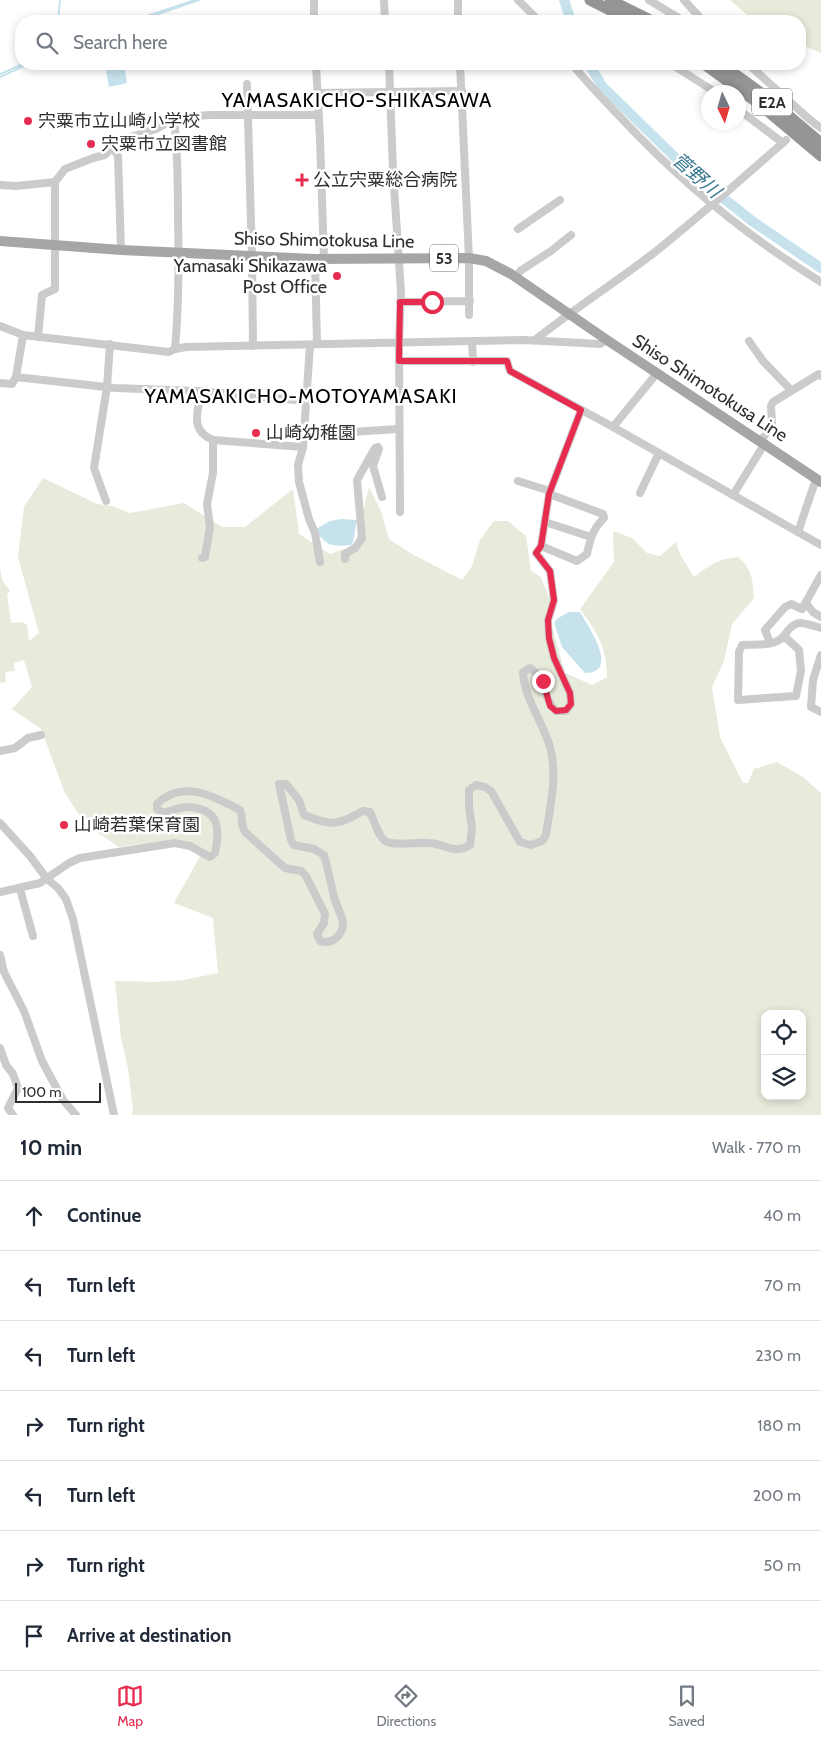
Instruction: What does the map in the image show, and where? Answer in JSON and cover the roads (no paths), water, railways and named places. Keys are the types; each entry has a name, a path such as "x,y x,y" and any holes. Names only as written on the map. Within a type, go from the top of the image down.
{"highway":[{"path":"590,0 620,15"},
{"path":"610,0 640,15"},
{"name":"E2A","path":"713,70 758,102 821,156"},
{"name":"E2A","path":"729,70 821,143"}],"main road":[{"name":"Shiso Shimotokusa Line","path":"0,241 121,250 319,259 477,258 494,264 517,277 607,340 818,480"}],"street":[{"path":"314,0 314,15"},
{"path":"384,0 385,15"},
{"path":"458,0 458,15"},
{"path":"649,0 674,15"},
{"path":"684,0 697,15"},
{"path":"521,1 534,15"},
{"path":"687,15 692,10"},
{"path":"316,70 319,259 314,344 306,401 303,447 298,465 299,482 309,519 315,533 320,562"},
{"path":"389,70 401,292 399,344 400,512"},
{"path":"460,70 470,315"},
{"path":"577,70 658,157 688,185 788,262 821,282"},
{"path":"680,70 704,85"},
{"path":"754,70 807,121 821,128"},
{"path":"246,84 252,256 252,346"},
{"path":"317,93 462,91"},
{"path":"38,337 42,295 55,289 55,182 65,169 105,155 118,141 156,129 174,119 183,117 318,115"},
{"path":"535,340 569,313 654,253 714,205 785,142 746,115"},
{"path":"174,119 178,148 179,252 175,349"},
{"path":"113,148 118,156 121,250"},
{"path":"0,184 16,186 55,182"},
{"path":"518,229 560,200"},
{"path":"517,277 520,271 552,251 571,234"},
{"path":"400,302 470,301"},
{"path":"0,326 23,336 110,344 169,352 186,347 535,340 600,344 607,340"},
{"path":"0,382 12,384 16,377 23,336"},
{"path":"472,341 473,362"},
{"path":"749,341 763,360 791,390"},
{"path":"106,500 94,468 107,387 110,344"},
{"path":"399,361 507,361 510,371 613,426 821,545"},
{"path":"613,426 657,373"},
{"path":"733,495 772,425 771,406 773,402 820,374"},
{"path":"16,377 107,387 201,391 306,401"},
{"path":"201,391 196,423 198,430 204,437 213,440 303,447"},
{"path":"0,892 40,883 69,863 80,858 175,843 190,846 210,857 216,853 218,840 218,825 213,815 204,810 189,807 163,813 157,808 157,804 173,792 188,791 214,796 240,810 242,814 240,824 245,832 285,868 300,871 306,876 325,914 324,923 317,934 320,941 326,943 334,940 340,934 343,923 334,898 328,869 324,856 314,849 294,844 291,840 279,784 286,784 295,792 304,815 326,824 335,824 363,811 370,812 379,836 386,842 429,842 451,849 462,850 470,845 472,828 469,790 476,785 491,791 520,842 531,845 542,842 546,835 554,769 550,747 524,683 523,672 530,668 537,673 543,681 550,706 556,711 566,710 571,704 570,693 554,658 549,638 548,620 554,600 550,571 536,553 541,546 550,493 581,410"},
{"path":"304,435 399,428"},
{"path":"202,558 205,557 209,538 210,527 207,504 213,474 213,440"},
{"path":"345,559 345,554 355,548 362,538 357,480 375,448 378,447 373,466 382,497"},
{"path":"640,493 659,453"},
{"path":"798,532 818,480"},
{"path":"518,481 603,514 604,518 596,526 591,537 587,554 577,561 541,546"},
{"path":"545,522 591,537"},
{"path":"770,643 765,630 785,607 791,604 802,609 821,575"},
{"path":"806,603 813,612 821,617"},
{"path":"784,636 799,650 802,671 796,696 738,700 739,652 742,645 779,641 791,625 797,623 821,628"},
{"path":"821,656 814,680 811,707 821,712"},
{"path":"0,751 15,748 28,738 41,735"},
{"path":"0,823 66,899 73,919 114,1115"},
{"path":"20,889 33,936"},
{"path":"0,955 4,972 24,1011 42,1061 63,1100 76,1115"},
{"path":"0,1048 6,1065 13,1074 18,1088 8,1108 13,1115"}],"water":[{"path":"106,70 125,70 127,83 109,87"},
{"path":"341,519 357,520 351,545 339,546 330,544 322,539 316,529 330,521"},
{"path":"569,612 580,612 595,637 601,657 601,665 595,671 585,673 562,647 554,623 558,618"}],"waterway":[{"path":"59,15 60,0"},
{"path":"150,15 195,0"},
{"path":"155,15 199,0"},
{"name":"菅野川","path":"564,0 569,15"},
{"path":"0,74 15,67"},
{"path":"0,77 15,70"},
{"name":"菅野川","path":"593,70 602,86 688,170 752,221 821,268"}],"place":[{"name":"宍粟市立山崎小学校","path":"28,121"},
{"name":"宍粟市立図書館","path":"91,144"},
{"name":"公立宍粟総合病院","path":"302,180"},
{"name":"Yamasaki Shikazawa Post Office","path":"337,276"},
{"name":"山崎幼稚園","path":"256,433"},
{"name":"山崎若葉保育園","path":"64,825"}],"district":[{"name":"YAMASAKICHO-SHIKASAWA","path":"357,100"},
{"name":"YAMASAKICHO-MOTOYAMASAKI","path":"301,396"}]}
